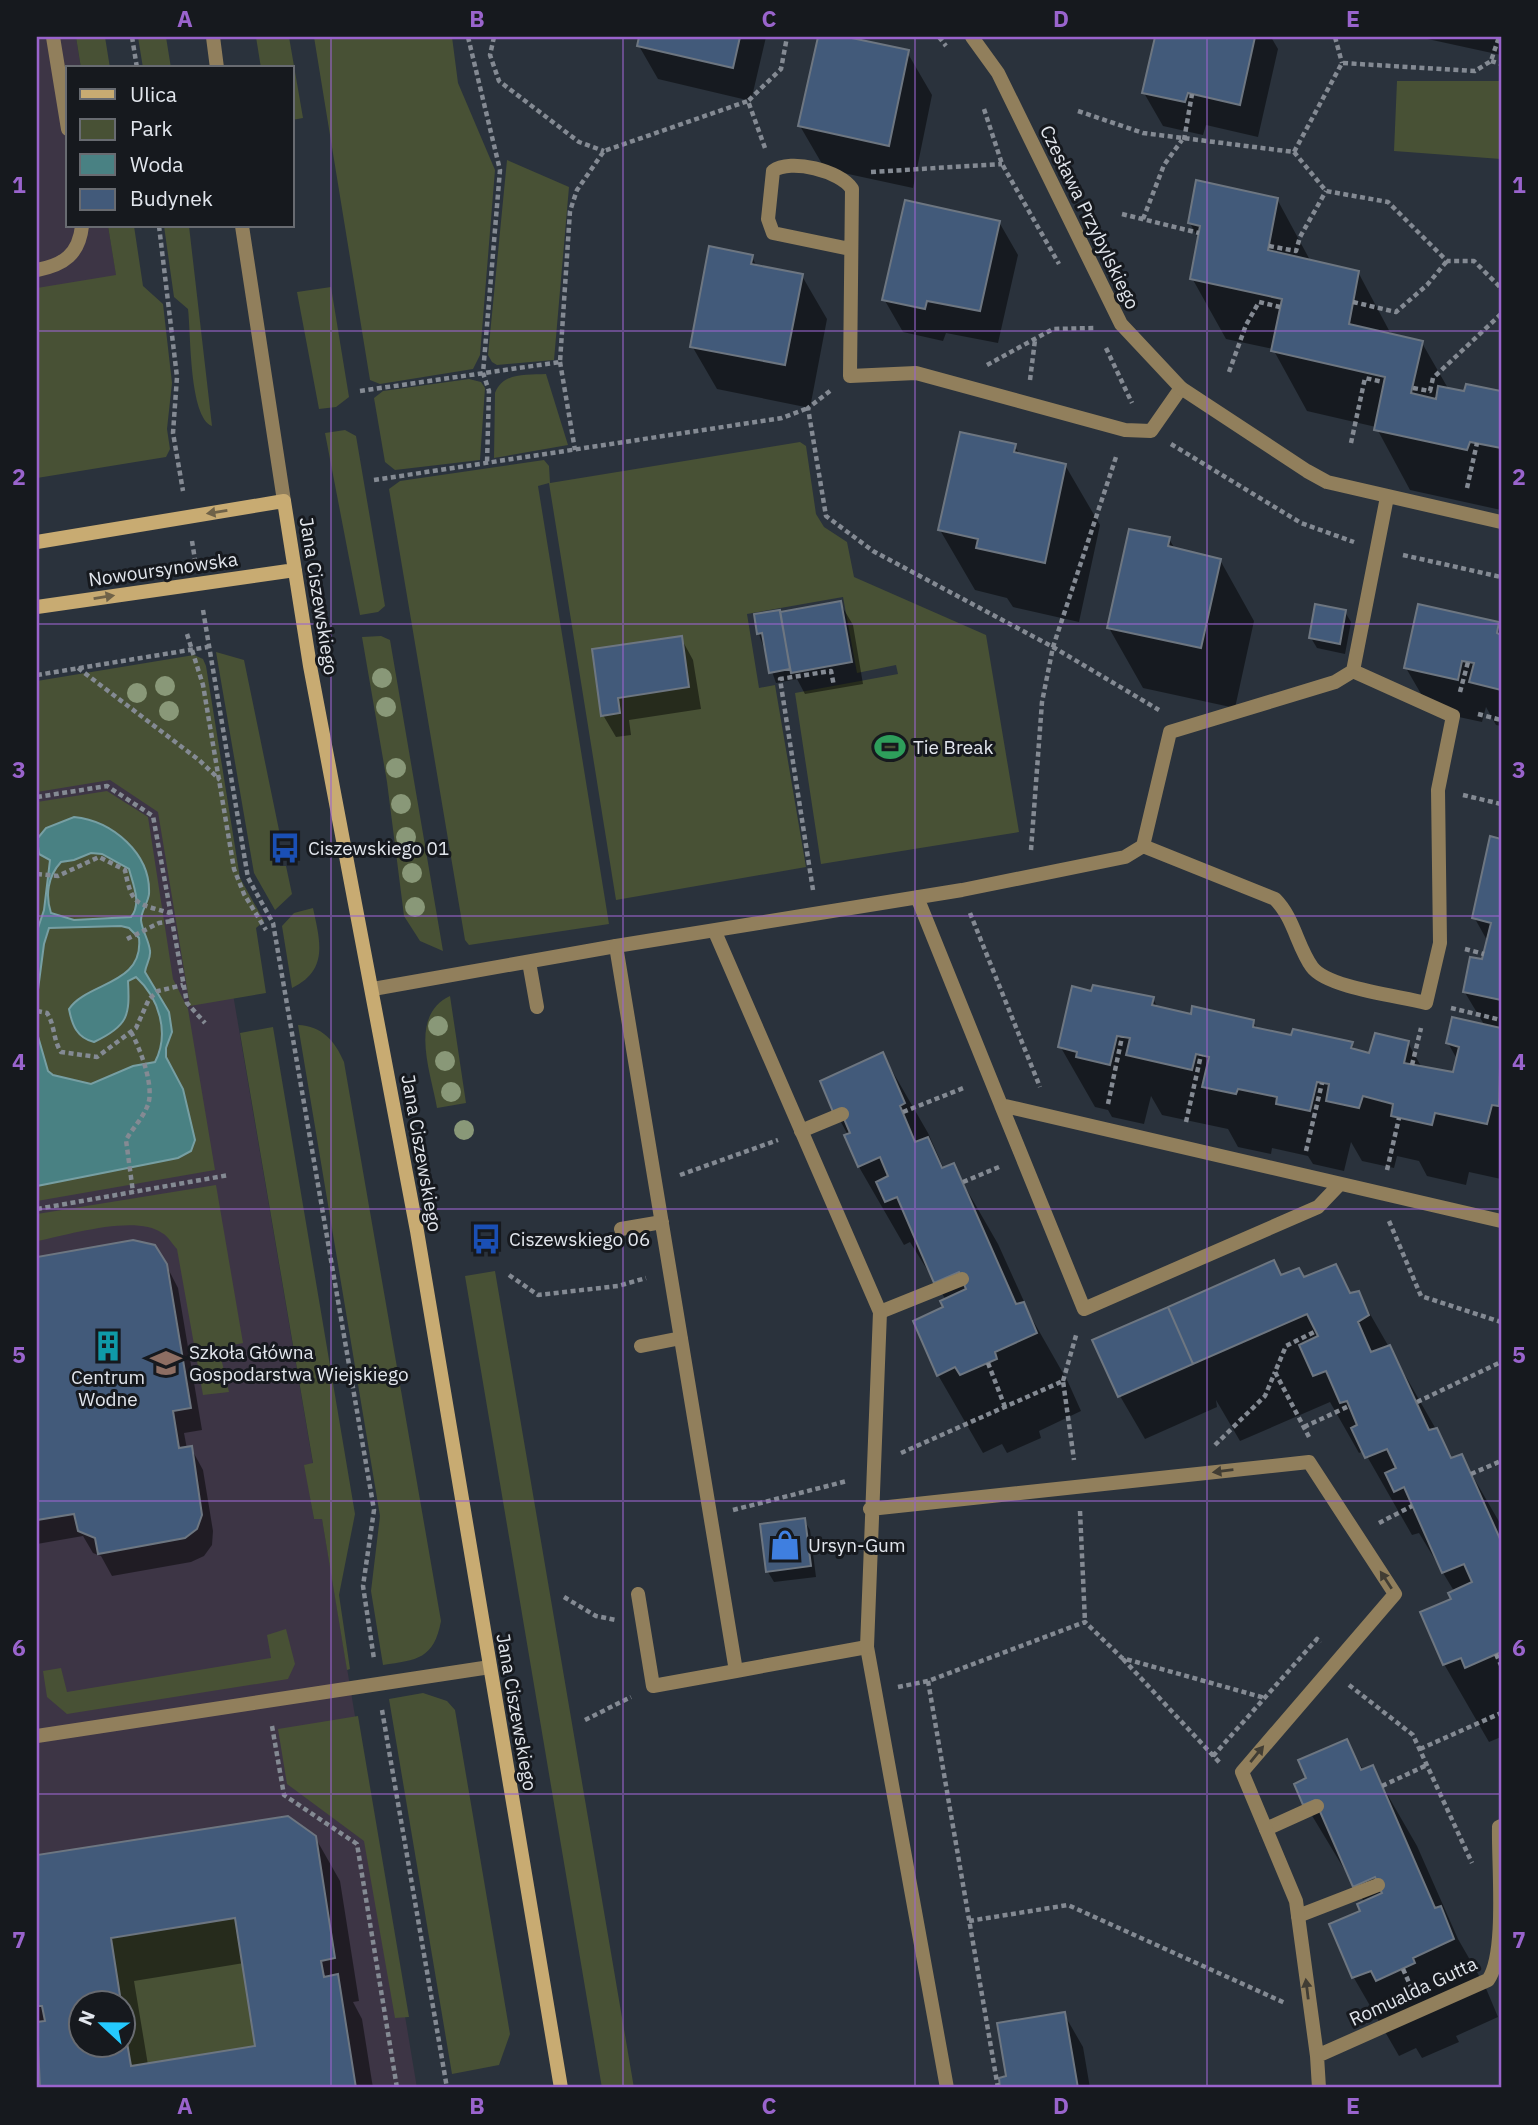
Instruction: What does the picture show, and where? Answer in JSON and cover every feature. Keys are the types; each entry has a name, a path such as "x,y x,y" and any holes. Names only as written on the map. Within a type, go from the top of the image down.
{"street":[{"path":"53,37 66,117"},
{"path":"213,37 218,66"},
{"name":"Czesława Przybylskiego","path":"972,37 998,73 1121,324 1181,388 1327,482 1387,498 1501,522"},
{"path":"850,249 773,233 768,219 773,171 779,166 791,165 848,182 854,199 850,249 850,376 916,373 1125,430 1151,431 1181,388"},
{"path":"37,270 67,261 79,245 82,228"},
{"name":"Jana Ciszewskiego","path":"242,228 310,666 373,989 561,2088"},
{"path":"373,989 616,946 962,890 1125,857 1143,846 1170,732 1335,682 1353,671 1387,498"},
{"path":"37,541 284,501"},
{"name":"Nowoursynowska","path":"37,607 295,570"},
{"path":"1143,846 1275,899 1285,911 1313,968 1328,980 1426,1003 1440,943 1438,790 1453,716 1353,671"},
{"path":"918,897 1084,1309 1318,1207 1339,1185"},
{"path":"715,932 880,1312 870,1509 867,1647 947,2088"},
{"path":"616,946 736,1671"},
{"path":"529,962 537,1007"},
{"path":"1001,1105 1501,1221"},
{"path":"802,1131 842,1114"},
{"path":"621,1230 662,1222"},
{"path":"880,1312 962,1279"},
{"path":"641,1346 681,1338"},
{"path":"870,1509 1309,1462 1395,1594 1242,1772 1296,1901 1319,2088"},
{"path":"638,1594 653,1686 867,1647"},
{"path":"37,1736 268,1703 490,1667"},
{"path":"1266,1829 1317,1806"},
{"name":"Romualda Gutta","path":"1317,2056 1488,1980 1494,1972 1500,1950 1501,1826"},
{"path":"1298,1916 1378,1885"}],"path":[{"path":"132,37 137,66"},
{"path":"468,37 500,170 483,373 489,391 487,463"},
{"path":"494,37 490,55 499,81 579,142 604,150 748,101 781,69 788,37"},
{"path":"1294,152 1342,63 1335,37"},
{"path":"1342,63 1475,71 1491,61 1499,37"},
{"path":"1491,61 1501,64"},
{"path":"1143,219 1164,165 1183,140 1192,94"},
{"path":"748,101 773,171"},
{"path":"1078,111 1143,133 1294,152 1326,191 1388,202 1447,261 1474,261 1501,288"},
{"path":"575,450 560,362 570,211 577,190 604,150"},
{"path":"848,182 875,171 1002,164"},
{"path":"1269,246 1296,251 1300,237 1326,191"},
{"path":"1122,214 1199,233"},
{"path":"159,228 177,377 173,433 184,493"},
{"path":"1353,302 1396,312 1427,285 1447,261"},
{"path":"1229,372 1246,325 1259,302 1280,307"},
{"path":"1413,388 1430,391 1433,378 1501,314"},
{"path":"953,383 1053,329 1096,328"},
{"path":"1026,402 1036,339"},
{"path":"360,391 560,362"},
{"path":"374,480 782,418 807,408 850,376"},
{"path":"1351,443 1366,378 1384,382"},
{"path":"807,408 826,516 873,551 1052,647 1172,718 1170,732"},
{"path":"1029,875 1042,702 1052,647 1125,430"},
{"path":"1468,482 1477,443"},
{"path":"204,611 248,877 273,923 374,1510 363,1586 447,2088"},
{"path":"187,634 203,684 238,882 266,930"},
{"path":"37,675 208,647"},
{"path":"1461,690 1468,662"},
{"path":"78,668 199,760 220,780"},
{"path":"810,866 780,679 831,671 834,686"},
{"path":"37,797 107,786 153,816 183,985 191,1010 205,1023"},
{"path":"1438,790 1501,804"},
{"path":"40,875 58,876 100,857 125,870 130,895 136,903 170,913"},
{"path":"962,890 1051,1117"},
{"path":"127,939 172,921"},
{"path":"1467,949 1484,954"},
{"path":"37,1011 47,1013 51,1019 61,1052 86,1058 104,1055 131,1032 141,1019 149,999 158,992 183,985"},
{"path":"1412,1065 1426,1003 1501,1020"},
{"path":"131,1032 142,1051 149,1102 126,1140 133,1192"},
{"path":"1113,1078 1122,1037"},
{"path":"1191,1098 1201,1055"},
{"path":"902,1112 990,1078"},
{"path":"1313,1122 1322,1083"},
{"path":"1392,1147 1399,1118"},
{"path":"656,1184 802,1131"},
{"path":"963,1182 985,1173"},
{"path":"37,1209 229,1175"},
{"path":"1384,1195 1385,1212 1421,1296 1501,1320"},
{"path":"509,1275 538,1295 618,1286 670,1271"},
{"path":"1063,1381 1084,1309"},
{"path":"1196,1475 1204,1456 1265,1396 1286,1346 1316,1331"},
{"path":"1417,1402 1501,1362"},
{"path":"988,1363 1004,1407"},
{"path":"1275,1371 1314,1448"},
{"path":"1304,1427 1349,1406"},
{"path":"1471,1474 1501,1461"},
{"path":"711,1516 872,1475"},
{"path":"1386,1519 1412,1506"},
{"path":"564,1597 605,1619 641,1618"},
{"path":"875,1692 928,1681 1085,1622 1225,1769 1242,1772"},
{"path":"1496,1654 1501,1665"},
{"path":"1122,1658 1265,1698"},
{"path":"1329,1669 1413,1735 1461,1841"},
{"path":"928,1681 998,2088"},
{"path":"585,1720 653,1686"},
{"path":"268,1703 284,1795 357,1844 397,2088"},
{"path":"1420,1749 1501,1713"},
{"path":"1382,1786 1427,1765"},
{"path":"969,1921 1068,1905 1310,2015"},
{"path":"1403,1969 1409,1982"}],"shaded area":[{"path":"37,37 76,37 81,66 66,66 66,228 108,228 140,415 37,478"},
{"name":"Szkoła Główna Gospodarstwa Wiejskiego","path":"37,691 194,765 313,1464 305,1465 314,1519 322,1518 417,2088 37,2088"}],"green space":[{"path":"76,37 105,37 110,66 81,66"},
{"path":"138,37 166,37 171,66 143,66"},
{"path":"256,37 289,37 303,118 294,120 294,66 261,66"},
{"path":"314,37 452,37 458,83 495,170 480,355 473,369 380,384 370,380"},
{"path":"1397,81 1501,81 1501,159 1394,151"},
{"path":"507,160 569,187 554,360 497,365 488,355"},
{"path":"108,228 134,228 143,286 163,304 172,383 167,429 170,449 166,457 37,478 37,288 116,275"},
{"path":"164,228 189,228 212,426 204,419 195,392 188,309 174,297"},
{"path":"331,287 349,397 336,407 319,409 297,292"},
{"path":"546,374 568,445 494,458 495,393 499,386 516,376"},
{"path":"469,379 481,382 485,388 480,460 395,470 385,462 374,398 383,391"},
{"path":"345,430 356,436 385,606 378,612 360,615 325,433"},
{"path":"800,442 806,446 816,514 824,527 847,542 854,577 986,635 1019,832 821,864 795,693 898,674 896,665 857,673 843,597 747,614 759,688 775,685 806,867 616,900 549,483 538,486 609,924 469,945 465,940 389,489 400,481 544,460 549,466 550,483"},
{"path":"381,636 390,640 443,951 420,941 404,916 387,782 362,637"},
{"path":"216,652 244,660 280,835 275,836 280,866 286,866 292,894 275,910 254,873"},
{"path":"194,655 203,659 206,666 240,878 264,921 256,928 266,993 190,1006 158,812 110,780 37,792 37,681"},
{"path":"107,791 148,817 173,979 188,1009 215,1170 37,1201 37,802"},
{"path":"313,908 319,943 317,963 304,981 292,988 282,926 294,913"},
{"path":"450,996 466,1103 437,1108 427,1062 426,1031 429,1017 437,1005"},
{"path":"298,1025 314,1028 327,1036 344,1062 441,1621 438,1634 429,1650 414,1659 383,1665 371,1591 380,1516"},
{"path":"273,1027 355,1514 339,1595 350,1669 347,1670 322,1519 314,1519 304,1465 313,1463 240,1033"},
{"path":"216,1185 243,1343 228,1346 221,1358 229,1392 203,1395 177,1249 168,1238 150,1228 136,1225 101,1228 37,1241 37,1214"},
{"path":"495,1271 634,2088 602,2088 465,1276"},
{"path":"286,1629 295,1664 288,1679 67,1714 47,1697 43,1671 61,1668 67,1692 271,1658 267,1635"},
{"path":"423,1693 447,1701 455,1710 510,2034 499,2065 452,2074 389,1699"},
{"path":"358,1716 409,2017 395,2018 364,1841 287,1784 278,1729"},
{"path":"235,1918 255,2046 131,2066 130,2058 136,2058 136,1988 119,1988 111,1938"}],"water":[{"path":"74,817 102,825 127,842 144,866 149,894 141,920 150,954 145,972 169,1012 172,1032 166,1048 166,1057 183,1089 195,1140 191,1151 178,1158 37,1186 37,1033 48,1071 53,1075 91,1084 133,1066 155,1062 162,1039 156,1005 136,977 128,981 127,1011 114,1031 94,1042 79,1034 72,1020 69,1009 77,1000 113,981 133,965 138,953 139,938 129,928 49,928 44,944 37,997 37,931 44,910 50,860 39,854 37,839 46,828","holes":["91,853 102,854 129,869 136,900 131,917 74,920 51,913 49,886 53,873 61,862"]}],"building":[{"path":"639,37 740,37 733,68 637,46"},
{"path":"818,37 847,37 909,50 889,146 798,126"},
{"path":"1155,37 1255,37 1240,105 1188,93 1185,102 1142,93"},
{"path":"1196,180 1278,198 1268,250 1359,271 1349,324 1423,341 1411,393 1436,399 1438,386 1464,391 1466,384 1501,391 1501,448 1470,442 1467,450 1374,430 1385,377 1271,351 1282,299 1190,279 1200,226 1188,223"},
{"path":"905,200 1000,221 980,311 927,301 925,309 882,300"},
{"path":"709,246 753,255 751,264 803,274 785,365 690,347"},
{"path":"960,432 1016,444 1014,452 1066,464 1045,563 976,548 978,539 938,530"},
{"path":"1129,529 1170,537 1168,546 1221,559 1201,648 1107,628"},
{"path":"841,601 852,662 791,673 780,612"},
{"path":"1315,604 1346,610 1340,644 1309,638"},
{"path":"1418,604 1499,622 1497,633 1501,635 1501,690 1469,682 1474,663 1462,661 1458,680 1404,668"},
{"path":"780,610 790,669 769,673 762,633 757,634 754,614"},
{"path":"682,636 689,687 618,698 620,713 601,716 592,649"},
{"path":"1490,836 1501,839 1501,1000 1463,992 1470,957 1482,959 1491,923 1472,918"},
{"path":"1093,985 1154,997 1152,1005 1191,1014 1192,1006 1254,1020 1253,1027 1291,1035 1293,1029 1353,1042 1351,1048 1369,1053 1375,1033 1409,1041 1404,1063 1453,1072 1459,1047 1446,1043 1452,1017 1501,1028 1499,1106 1492,1105 1487,1124 1435,1113 1432,1125 1391,1116 1393,1104 1363,1096 1359,1108 1326,1101 1329,1084 1317,1082 1310,1111 1276,1104 1277,1097 1238,1089 1236,1094 1202,1087 1209,1057 1196,1054 1192,1070 1126,1055 1130,1038 1117,1036 1110,1065 1076,1057 1077,1052 1058,1047 1072,986 1091,991"},
{"path":"883,1052 905,1103 900,1106 915,1142 928,1137 942,1168 954,1163 1016,1304 1024,1302 1037,1333 995,1352 997,1359 960,1375 955,1367 937,1376 913,1321 943,1307 940,1301 966,1289 959,1272 934,1283 897,1197 885,1202 876,1182 888,1176 880,1157 858,1167 844,1135 850,1133 842,1114 833,1112 820,1081"},
{"name":"Centrum Wodne","path":"133,1240 155,1245 167,1264 191,1408 173,1411 179,1448 192,1446 202,1515 197,1529 185,1538 98,1554 95,1538 78,1531 74,1514 37,1520 37,1257"},
{"path":"1274,1260 1281,1275 1299,1268 1304,1277 1336,1264 1350,1293 1359,1291 1369,1315 1358,1322 1371,1352 1390,1345 1429,1430 1437,1428 1451,1458 1462,1454 1501,1541 1501,1652 1465,1668 1461,1658 1443,1665 1420,1612 1451,1599 1448,1593 1472,1582 1464,1564 1442,1573 1404,1487 1394,1492 1385,1473 1396,1468 1387,1449 1365,1458 1351,1428 1357,1425 1347,1401 1340,1403 1326,1371 1313,1376 1299,1345 1318,1336 1307,1314 1193,1364 1168,1307"},
{"path":"1168,1307 1193,1364 1118,1397 1092,1340"},
{"name":"Ursyn-Gum","path":"805,1518 811,1566 766,1572 760,1524"},
{"path":"1347,1739 1361,1770 1373,1765 1435,1908 1441,1906 1454,1939 1413,1958 1415,1963 1376,1981 1371,1971 1352,1978 1329,1924 1360,1911 1357,1904 1382,1893 1375,1877 1353,1887 1315,1800 1303,1805 1294,1784 1306,1778 1298,1760"},
{"path":"288,1816 316,1836 335,1958 321,1961 324,1977 338,1974 356,2088 40,2088 37,2022 45,2021 42,2006 37,2006 37,1855","holes":["235,1918 255,2046 131,2066 130,2058 66,2058 66,1988 119,1988 111,1938"]},
{"path":"1065,2012 1078,2088 1000,2088 999,2078 1006,2076 997,2023"}],"place":[{"name":"Tie Break","path":"890,747"},
{"name":"Ciszewskiego 01","path":"285,848"},
{"name":"Ciszewskiego 06","path":"486,1239"},
{"name":"Centrum Wodne","path":"108,1346"},
{"name":"Szkoła Główna Gospodarstwa Wiejskiego","path":"166,1363"},
{"name":"Ursyn-Gum","path":"785,1545"}]}
